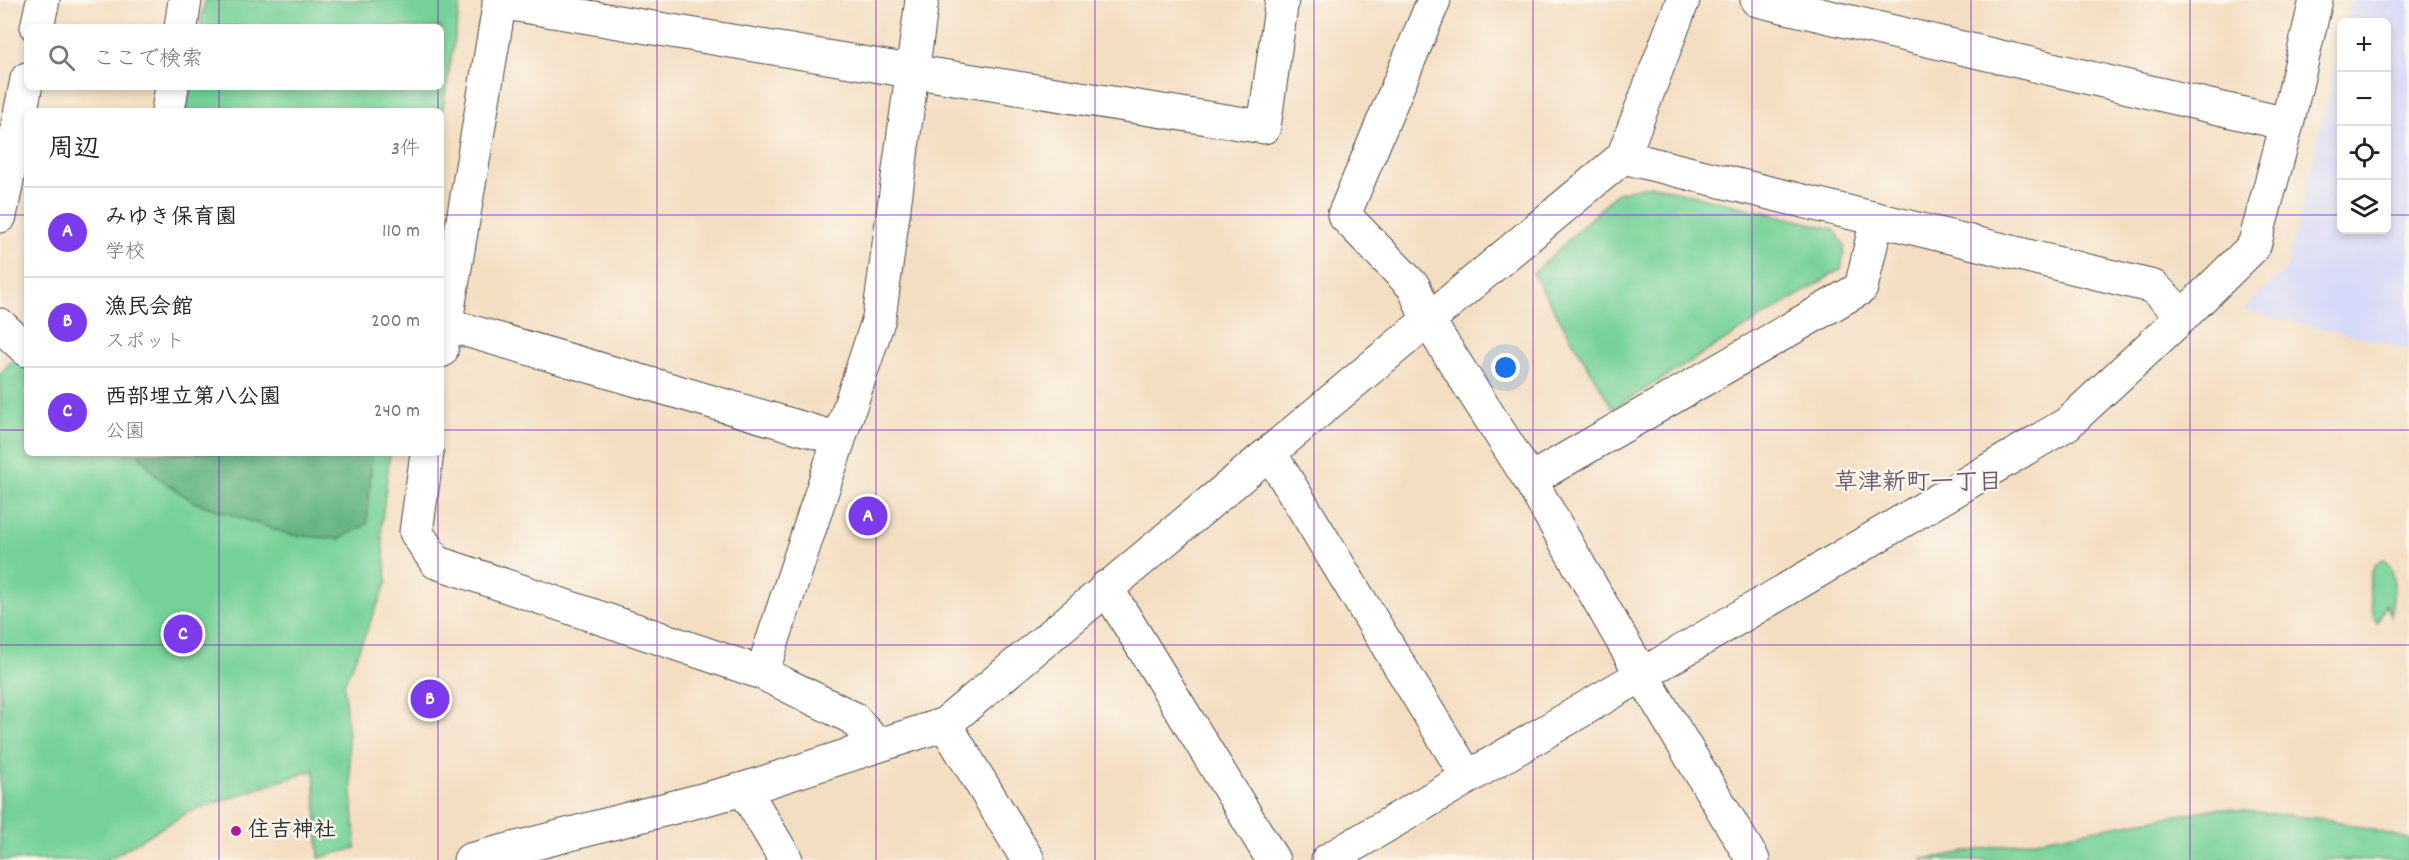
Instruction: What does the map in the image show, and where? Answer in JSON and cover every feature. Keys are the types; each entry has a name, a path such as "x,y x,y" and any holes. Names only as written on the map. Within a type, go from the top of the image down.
{"street":[{"path":"38,24 43,0"},
{"path":"181,24 185,0"},
{"path":"762,673 879,318 921,0"},
{"path":"444,331 500,1 910,71 1263,127 1282,0"},
{"path":"1434,0 1344,215 1414,287 1426,319 1530,480 1642,675 1753,860"},
{"path":"470,860 537,851 744,789 945,724 1106,587 1270,453 1426,319 1623,157 1683,0"},
{"path":"1757,0 2287,124"},
{"path":"1328,860 2067,424 2254,246 2287,124 2316,0"},
{"path":"0,216 25,90"},
{"path":"168,108 172,90"},
{"path":"1623,157 2154,287 2183,316"},
{"path":"1530,480 1861,288 1877,219"},
{"path":"0,325 24,347"},
{"path":"444,337 839,439"},
{"path":"1270,453 1467,776"},
{"path":"427,456 416,532 436,562 762,673 853,718 877,745"},
{"path":"1106,587 1273,860"},
{"path":"945,724 1028,860"},
{"path":"744,789 786,860"}],"shaded area":[{"path":"2352,0 2409,0 2409,349 2243,310 2287,268 2337,58 2337,234 2391,234 2391,18 2347,18"}],"green space":[{"path":"205,0 461,0 443,108 186,108 190,90 444,90 444,24 201,24"},
{"path":"1651,185 1834,229 1845,246 1841,269 1613,409 1533,274 1617,193"},
{"path":"14,358 24,367 24,456 390,456 381,528 387,582 344,685 356,848 319,858 314,770 188,812 107,860 0,860 0,374"},
{"path":"140,456 372,456 367,524 340,539 291,535 194,502 157,477"},
{"path":"2383,559 2392,570 2394,594 2390,616 2386,604 2377,624 2370,599 2370,579 2372,570"},
{"path":"2218,808 2332,820 2409,839 2409,860 1920,860"}],"place":[{"name":"みゆき保育園","path":"868,516"},
{"name":"西部埋立第八公園","path":"183,634"},
{"name":"漁民会館","path":"430,699"},
{"name":"住吉神社","path":"236,831"}],"district":[{"name":"草津新町一丁目","path":"1918,484"}]}
